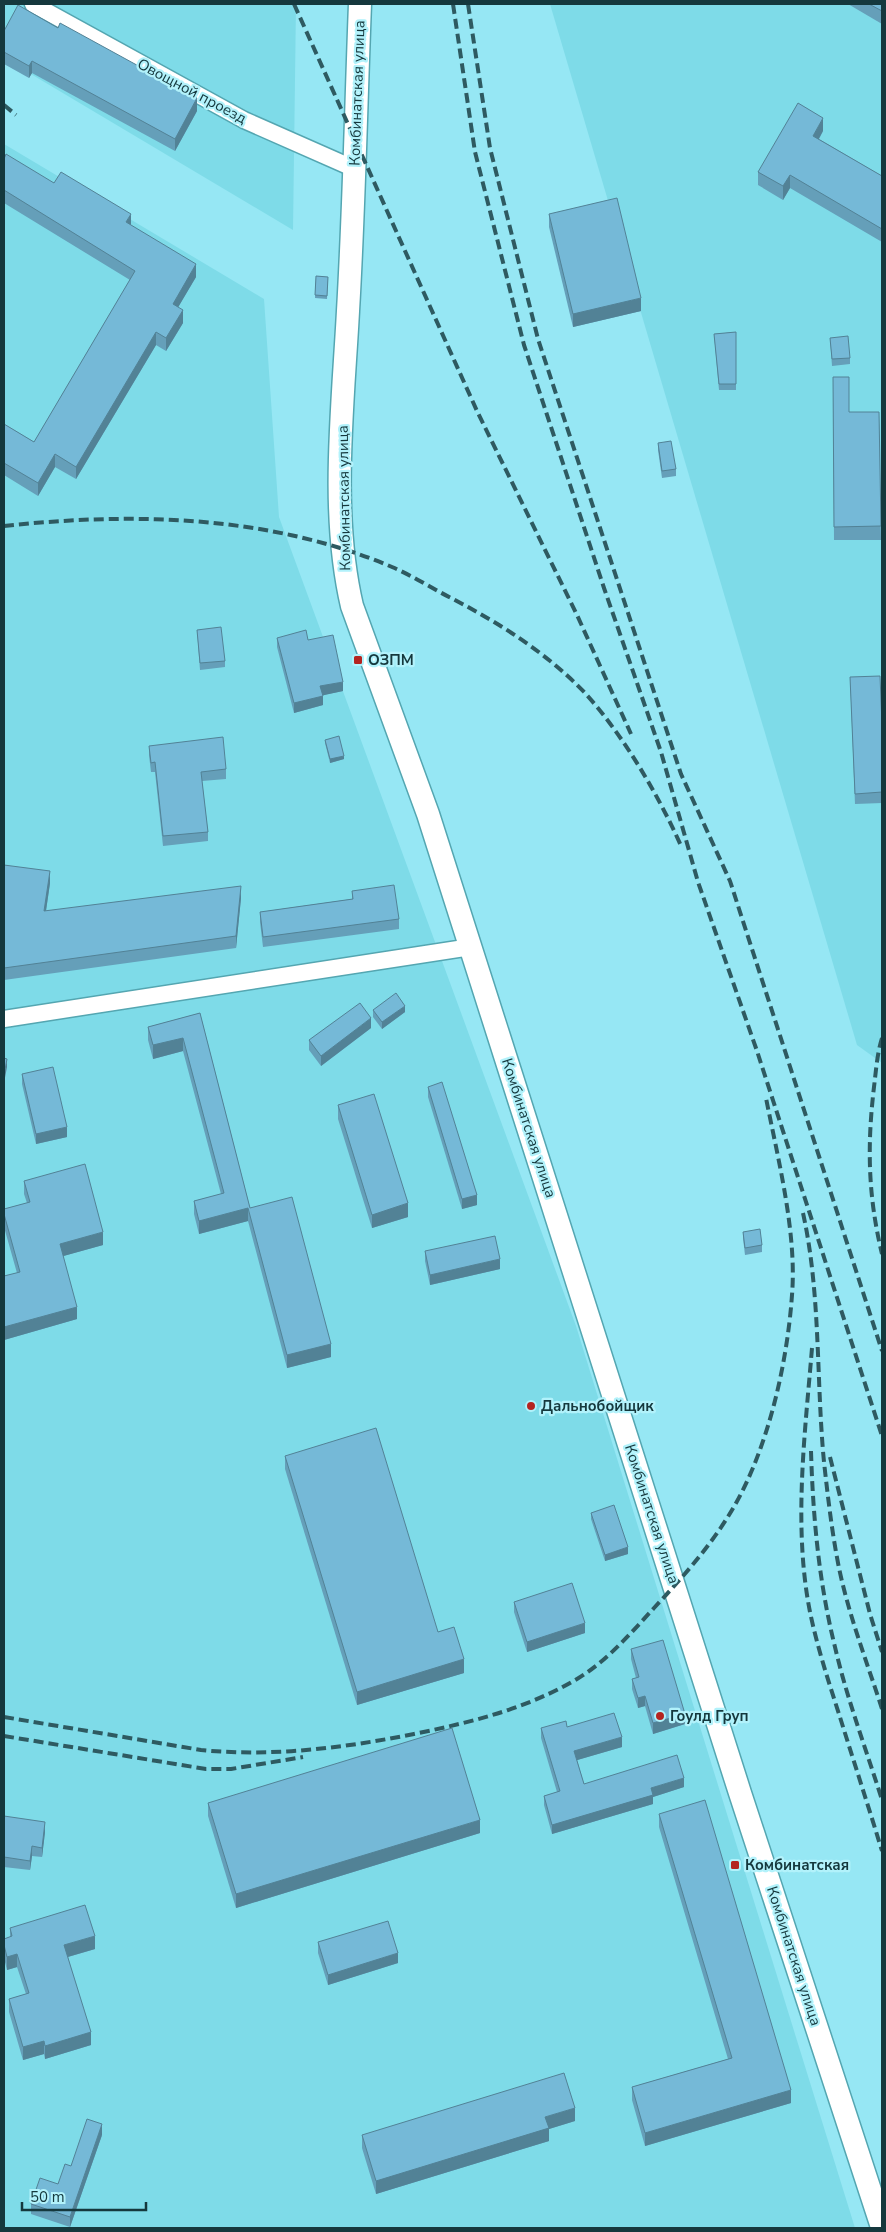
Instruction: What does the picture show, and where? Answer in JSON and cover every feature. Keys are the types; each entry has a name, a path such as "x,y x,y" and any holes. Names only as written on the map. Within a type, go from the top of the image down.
{"main road":[{"name":"Комбинатская улица","path":"360,4 355,169 343,406 341,490 345,577 360,633 428,814 471,946 738,1784 882,2227"}],"street":[{"name":"Овощной проезд","path":"33,4 244,120 355,169"},
{"path":"4,1019 471,946"}],"shaded area":[{"path":"4,4 296,4 293,230 4,58"},
{"path":"550,4 882,4 882,1063 857,1045"},
{"path":"4,144 264,299 279,517 576,1326 855,2228 4,2228"}],"building":[{"path":"869,4 882,4 882,11"},
{"path":"18,5 58,28 60,23 197,98 175,139 32,61 29,66 4,52 4,31"},
{"path":"798,103 823,118 813,136 882,176 882,229 790,175 783,186 758,172"},
{"path":"6,154 54,183 61,172 131,214 126,222 196,264 173,304 183,310 166,338 156,332 76,467 55,454 38,483 4,463 4,424 34,442 135,271 4,190 4,159"},
{"path":"617,198 641,298 573,314 549,214"},
{"path":"316,276 328,277 327,296 315,295"},
{"path":"736,332 736,384 719,384 714,334"},
{"path":"848,336 850,358 832,359 830,338"},
{"path":"833,377 849,377 849,412 879,412 881,526 834,527"},
{"path":"671,441 676,469 662,471 658,443"},
{"path":"221,627 225,661 200,663 197,630"},
{"path":"306,630 308,640 333,635 343,682 320,686 323,696 294,703 277,638"},
{"path":"880,676 882,792 855,794 850,677"},
{"path":"339,736 344,756 330,759 325,740"},
{"path":"223,737 226,769 201,772 208,832 163,836 155,762 151,763 149,746"},
{"path":"4,865 50,871 44,911 241,886 236,936 4,968"},
{"path":"394,885 399,919 263,937 260,912 353,899 352,891"},
{"path":"396,993 405,1006 382,1022 373,1010"},
{"path":"360,1003 371,1018 321,1056 309,1040"},
{"path":"200,1013 250,1208 292,1197 331,1344 287,1355 248,1208 199,1221 194,1201 224,1193 183,1038 153,1045 148,1027"},
{"path":"4,1058 7,1059 4,1075"},
{"path":"53,1067 67,1127 36,1134 22,1074"},
{"path":"442,1082 477,1195 462,1199 428,1087"},
{"path":"374,1094 408,1203 372,1215 338,1105"},
{"path":"85,1164 103,1232 60,1244 77,1307 4,1327 4,1276 20,1272 4,1209 30,1202 24,1181"},
{"path":"760,1229 762,1245 745,1248 743,1232"},
{"path":"495,1236 500,1259 430,1275 425,1251"},
{"path":"376,1428 438,1632 454,1627 464,1659 357,1692 285,1456"},
{"path":"614,1505 628,1547 605,1555 591,1513"},
{"path":"572,1583 585,1623 527,1642 514,1602"},
{"path":"663,1640 685,1714 653,1723 645,1696 638,1698 632,1679 639,1677 631,1649"},
{"path":"614,1713 622,1737 574,1751 584,1784 677,1755 684,1778 651,1788 653,1795 552,1825 544,1796 560,1791 541,1728 566,1721 567,1727"},
{"path":"452,1728 480,1820 236,1894 208,1803"},
{"path":"705,1800 791,2090 645,2133 632,2087 732,2058 659,1814"},
{"path":"4,1816 45,1822 42,1848 32,1846 30,1861 4,1857"},
{"path":"85,1905 95,1936 64,1945 91,2032 45,2046 44,2041 23,2047 9,1999 29,1993 17,1954 7,1957 4,1939 12,1936 10,1928"},
{"path":"388,1921 398,1953 328,1975 318,1942"},
{"path":"564,2073 575,2108 545,2117 549,2128 376,2181 362,2135"},
{"path":"87,2119 102,2124 70,2217 31,2204 40,2178 58,2184 65,2164 71,2166"}],"railway":[{"path":"294,4 477,411 577,615 631,734"},
{"path":"453,4 475,152 524,345 604,588 661,752 698,882 757,1051 882,1436"},
{"path":"468,4 490,148 538,339 681,774 730,881 882,1351"},
{"path":"4,105 16,115"},
{"path":"4,526 102,519 151,519 250,527 346,550 392,567 506,629 556,665 571,679 585,693 627,747 663,808 682,848"},
{"path":"882,1038 878,1056 870,1130 871,1191 882,1254"},
{"path":"4,1717 201,1750 228,1752 308,1750 414,1734 457,1725 498,1713 538,1699 577,1679 598,1664 627,1637 674,1586 721,1528 754,1465 773,1409 785,1351 793,1271 792,1247 785,1196 766,1098"},
{"path":"803,1213 813,1275 824,1462 834,1542 848,1604 882,1709"},
{"path":"812,1348 802,1480 802,1547 805,1579 819,1650 882,1851"},
{"path":"811,1451 813,1501 818,1550 829,1623 845,1686 882,1800"},
{"path":"830,1457 870,1614 882,1652"},
{"path":"4,1736 206,1769 231,1769 303,1757"}],"place":[{"name":"ОЗПМ","path":"358,660"},
{"name":"Дальнобойщик","path":"531,1406"},
{"name":"Гоулд Груп","path":"660,1716"},
{"name":"Комбинатская","path":"735,1865"}]}
